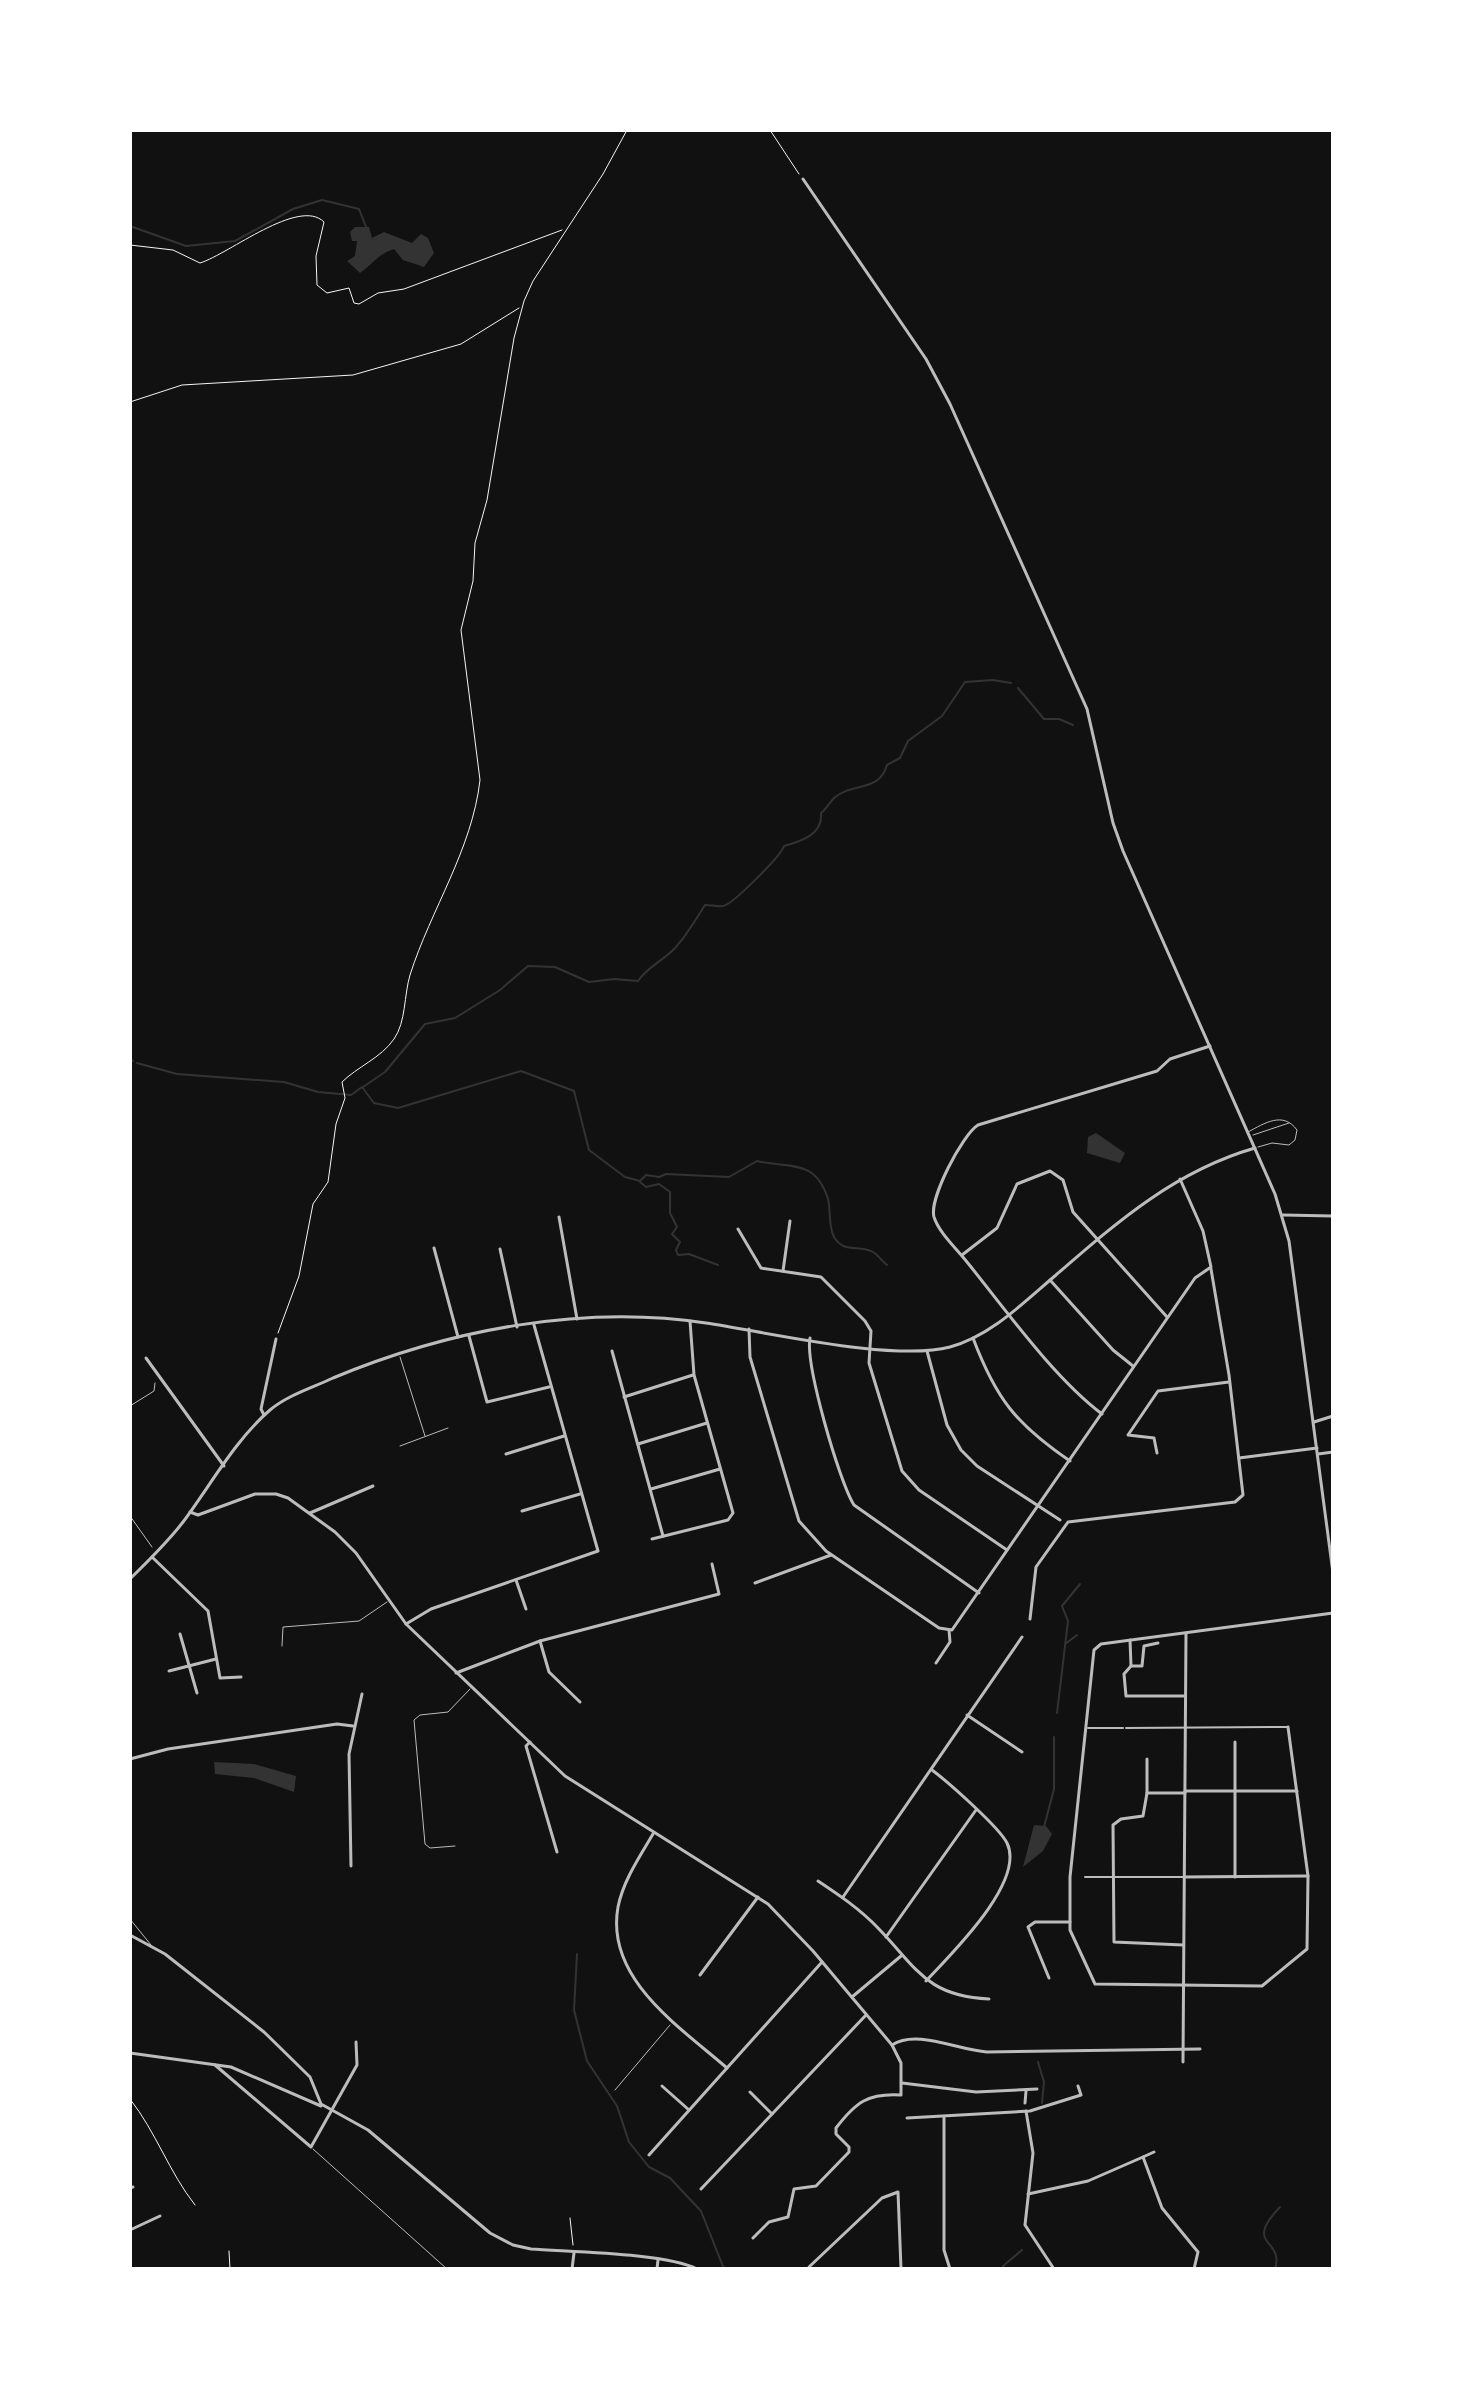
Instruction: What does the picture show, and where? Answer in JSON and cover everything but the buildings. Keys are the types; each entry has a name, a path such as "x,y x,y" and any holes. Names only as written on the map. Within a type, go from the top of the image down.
{"street":[{"path":"803,179 926,359 955,415 1081,694 1093,728 1109,806 1123,851 1283,1215 1333,1573"},
{"path":"1102,1414 1083,1399 1009,1315 938,1225 934,1211 961,1144 971,1129 1157,1071 1170,1059 1210,1046"},
{"path":"130,1579 190,1512 264,1415 302,1391 399,1354 458,1337 577,1319 690,1321 869,1347 927,1351 973,1338 1009,1315 1144,1201 1180,1179 1255,1148"},
{"path":"962,1255 997,1228 1017,1184 1050,1171 1063,1180 1072,1210 1167,1317"},
{"path":"927,1351 930,1371 957,1446 977,1466 1060,1520 1068,1522 1235,1502 1243,1493 1211,1267 1203,1231 1180,1179"},
{"path":"1283,1215 1333,1216"},
{"path":"559,1217 577,1319"},
{"path":"783,1271 790,1221"},
{"path":"738,1229 761,1268 823,1278 868,1325 869,1363 905,1476 919,1490 1007,1550"},
{"path":"434,1248 458,1337"},
{"path":"500,1249 517,1327"},
{"path":"436,1257 444,1255"},
{"path":"936,1663 950,1642 949,1630 979,1593 1195,1278 1211,1267"},
{"path":"1050,1280 1113,1350 1134,1367"},
{"path":"652,1539 732,1517 733,1508 694,1375 690,1321"},
{"path":"406,1624 431,1609 598,1551 549,1387 534,1324"},
{"path":"749,1329 750,1357 791,1502 808,1534 831,1555 939,1628 949,1630"},
{"path":"469,1335 487,1402 549,1387"},
{"path":"810,1338 810,1362 844,1484 854,1505 979,1593"},
{"path":"973,1338 991,1383 1011,1414 1070,1461"},
{"path":"264,1415 261,1403 276,1339"},
{"path":"612,1351 663,1536"},
{"path":"146,1358 224,1466"},
{"path":"624,1397 694,1375"},
{"path":"1157,1453 1154,1438 1128,1435 1160,1390 1229,1382"},
{"path":"1314,1422 1333,1416"},
{"path":"638,1444 708,1422"},
{"path":"506,1454 564,1436"},
{"path":"1239,1458 1317,1448"},
{"path":"1318,1454 1333,1452"},
{"path":"651,1489 722,1468"},
{"path":"309,1513 373,1486"},
{"path":"190,1512 202,1514 266,1493 284,1495 309,1513 352,1548 406,1624 572,1781 758,1897 793,1929 892,2045 900,2059 901,2095 876,2094 860,2103 836,2128 849,2152 816,2186 794,2189 788,2217 769,2222 753,2238"},
{"path":"522,1511 580,1494"},
{"path":"1030,1619 1036,1567 1068,1522"},
{"path":"152,1547 154,1555 208,1611 220,1678 241,1677"},
{"path":"755,1583 831,1555"},
{"path":"456,1673 540,1641 719,1594 712,1564"},
{"path":"516,1580 526,1609"},
{"path":"1085,1728 1288,1727 1308,1876 1307,1949 1264,1985 1097,1985 1070,1930 1070,1877 1085,1728 1094,1650 1101,1644 1333,1613"},
{"path":"1183,2062 1186,1633"},
{"path":"180,1634 197,1693"},
{"path":"843,1897 1022,1637"},
{"path":"1130,1640 1131,1666 1124,1674 1127,1697 1185,1696"},
{"path":"540,1641 549,1672 580,1702"},
{"path":"1131,1666 1141,1667 1144,1646 1158,1643"},
{"path":"169,1671 216,1659"},
{"path":"351,1866 348,1778 353,1726 362,1694"},
{"path":"967,1715 1022,1752"},
{"path":"130,1759 187,1746 337,1724 353,1726"},
{"path":"530,1742 526,1746 557,1852"},
{"path":"1235,1742 1235,1877"},
{"path":"1147,1759 1143,1816 1121,1819 1113,1825 1115,1944 1184,1945"},
{"path":"926,1981 973,1928 1007,1877 1007,1843 931,1769"},
{"path":"1147,1793 1297,1791"},
{"path":"886,1937 976,1810"},
{"path":"653,1834 621,1896 617,1934 621,1953 636,1981 727,2068"},
{"path":"1085,1877 1308,1876"},
{"path":"818,1881 843,1897 886,1937 926,1981 948,1993 989,1999"},
{"path":"700,1975 758,1897"},
{"path":"1049,1978 1028,1927 1035,1922 1070,1922"},
{"path":"130,1935 152,1946 264,2032 310,2077 317,2099 332,2111"},
{"path":"852,1997 901,1956"},
{"path":"649,2155 822,1962"},
{"path":"701,2189 866,2015"},
{"path":"892,2045 916,2037 957,2049 987,2052 1200,2049"},
{"path":"215,2065 311,2147 357,2065 356,2042"},
{"path":"130,2053 215,2065 266,2079 332,2111 368,2130 464,2214 513,2245 658,2260 687,2264 697,2269"},
{"path":"902,2083 976,2092 1037,2089"},
{"path":"662,2086 689,2110"},
{"path":"907,2118 1026,2111 1081,2095 1078,2086"},
{"path":"1025,2103 1026,2089"},
{"path":"750,2092 772,2114"},
{"path":"1026,2111 1033,2153 1025,2228 1054,2269"},
{"path":"944,2117 944,2250 950,2269"},
{"path":"1028,2194 1088,2181 1154,2152"},
{"path":"1143,2157 1162,2208 1198,2252 1194,2269"},
{"path":"809,2267 882,2198 898,2192 901,2269"},
{"path":"130,2230 160,2216"},
{"path":"572,2269 574,2252"},
{"path":"657,2269 658,2260"}],"lane":[{"path":"1249,1134 1275,1119 1291,1124 1297,1134 1290,1145 1272,1143 1255,1148"},
{"path":"1249,1134 1280,1123 1291,1124"},
{"path":"399,1354 425,1436"},
{"path":"130,1406 154,1391 155,1383"},
{"path":"400,1446 448,1428"},
{"path":"130,1516 152,1547"},
{"path":"282,1646 283,1627 359,1621 389,1601"},
{"path":"455,1846 430,1848 425,1844 414,1720 420,1715 448,1712 472,1688"},
{"path":"130,1919 152,1946"},
{"path":"615,2090 674,2020"},
{"path":"311,2147 447,2269"}],"path":[{"path":"276,1339 299,1276 313,1204 328,1182 336,1124 345,1098 343,1080 382,1051 399,1028 411,972 446,890 478,799 480,780 461,630 473,581 475,543 487,500 521,307 564,229 603,174 627,130"},
{"path":"770,130 803,179"},
{"path":"130,245 173,250 200,263 297,214 319,217 324,222 316,256 317,285 327,293 349,288 354,303 359,304 378,293 404,289 564,229"},
{"path":"130,402 151,392 182,385 353,375 461,344 521,307"},
{"path":"130,2099 147,2121 172,2173 195,2205"},
{"path":"570,2218 574,2252"},
{"path":"229,2251 230,2269"}],"shaded area":[{"path":"355,227 369,227 372,238 384,232 412,243 421,234 428,238 434,253 424,267 403,260 394,249 360,273 347,261 355,256 357,241 352,241 350,232"},
{"path":"1096,1133 1125,1153 1120,1163 1087,1153 1088,1137"},
{"path":"214,1762 254,1764 296,1776 294,1792 254,1778 215,1774"},
{"path":"1034,1825 1046,1826 1052,1834 1043,1851 1023,1867"}],"waterway":[{"path":"130,226 186,246 235,241 293,209 322,200 359,209 366,227"},
{"path":"363,1087 385,1072 425,1024 455,1018 500,990 528,966 555,967 589,982 614,979 638,981 675,948 705,905 728,904 766,869 784,846 815,832 821,821 821,813 834,798 878,780 887,765 900,758 908,741 942,716 965,682 993,680 1011,683"},
{"path":"1018,688 1044,719 1059,719 1073,725"},
{"path":"137,1063 177,1074 284,1082 318,1092 351,1095 362,1087 374,1103 398,1108 521,1071 574,1091 589,1150 625,1177 640,1181 646,1175 659,1177 666,1174 729,1177 757,1161 809,1171 823,1186 828,1199 831,1228 838,1242 873,1252 887,1265"},
{"path":"640,1182 646,1187 659,1184 670,1192 670,1213 677,1227 672,1234 680,1242 676,1250 678,1255 689,1254 718,1265"},
{"path":"1057,1713 1068,1621 1062,1606 1080,1584"},
{"path":"1065,1644 1077,1635"},
{"path":"1044,1827 1054,1789 1054,1737"},
{"path":"577,1954 574,2010 587,2061 617,2106 629,2142 649,2167 670,2178 701,2211 724,2269"},
{"path":"1038,2062 1044,2082 1042,2103"},
{"path":"1275,2269 1275,2252 1264,2236 1269,2220 1280,2207"},
{"path":"1005,2269 1003,2266 1022,2250"}]}
